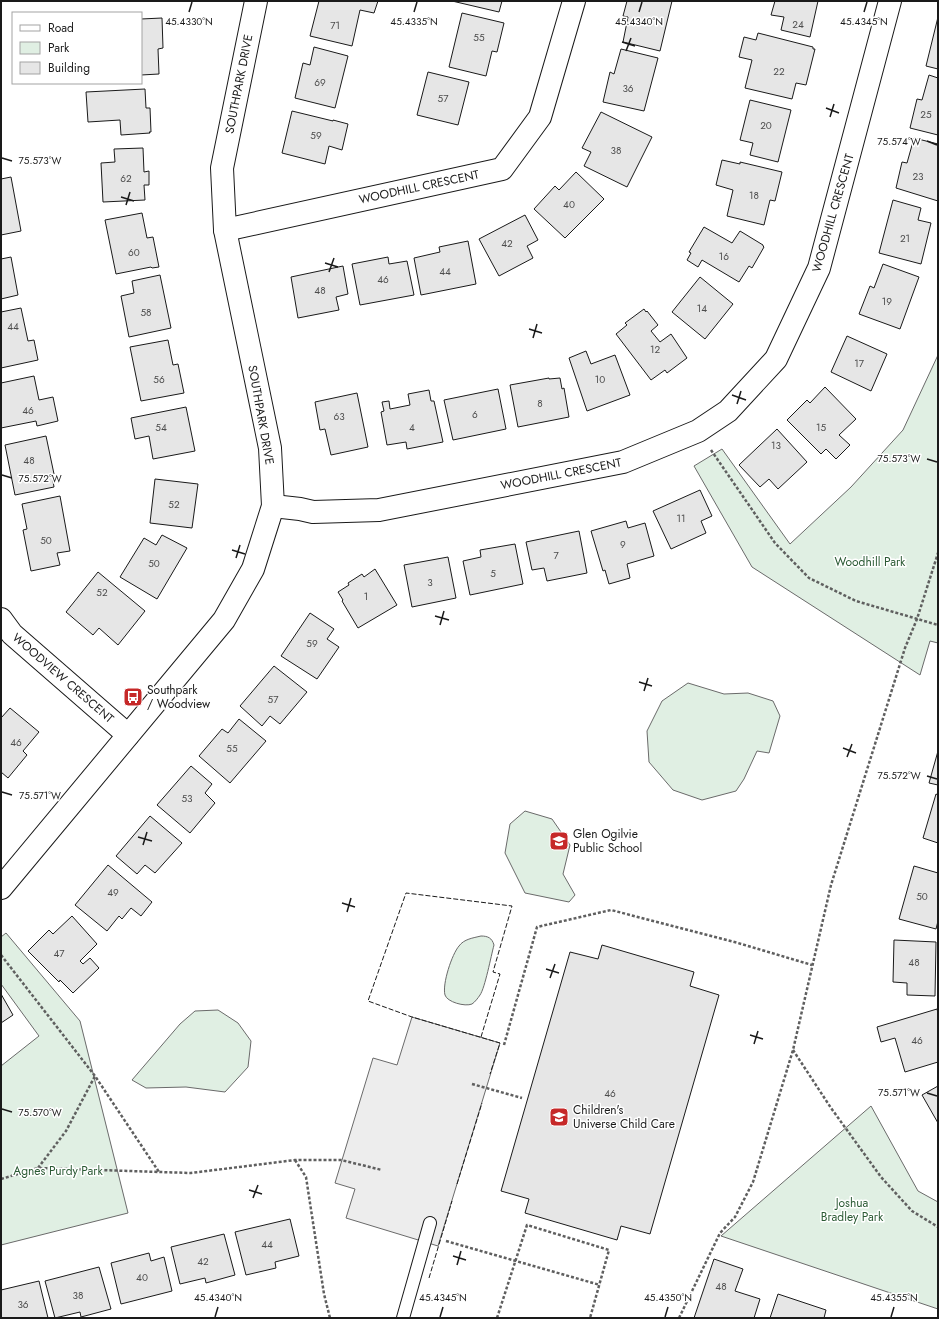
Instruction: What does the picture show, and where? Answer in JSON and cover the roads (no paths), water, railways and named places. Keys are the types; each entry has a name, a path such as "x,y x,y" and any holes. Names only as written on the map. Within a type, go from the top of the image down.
{"street":[{"name":"SOUTHPARK DRIVE","path":"1,888 224,620 253,569 273,506 270,448 225,230 222,168 256,1"},
{"name":"WOODHILL CRESCENT","path":"225,230 502,169 540,117 574,1"},
{"name":"WOODHILL CRESCENT","path":"273,506 313,512 379,510 623,462 698,431 728,411 776,359 819,268 890,1"},
{"name":"WOODVIEW CRESCENT","path":"1,619 12,634 128,734"}],"lane":[{"path":"403,1318 430,1222"}],"place":[{"name":"Southpark / Woodview","path":"133,697"},
{"name":"Glen Ogilvie Public School","path":"559,841"},
{"name":"Children's Universe Child Care","path":"559,1117"}],"park label":[{"name":"Woodhill Park","path":"870,562"},
{"name":"Agnes Purdy Park","path":"58,1171"},
{"name":"Joshua Bradley Park","path":"852,1210"}]}
